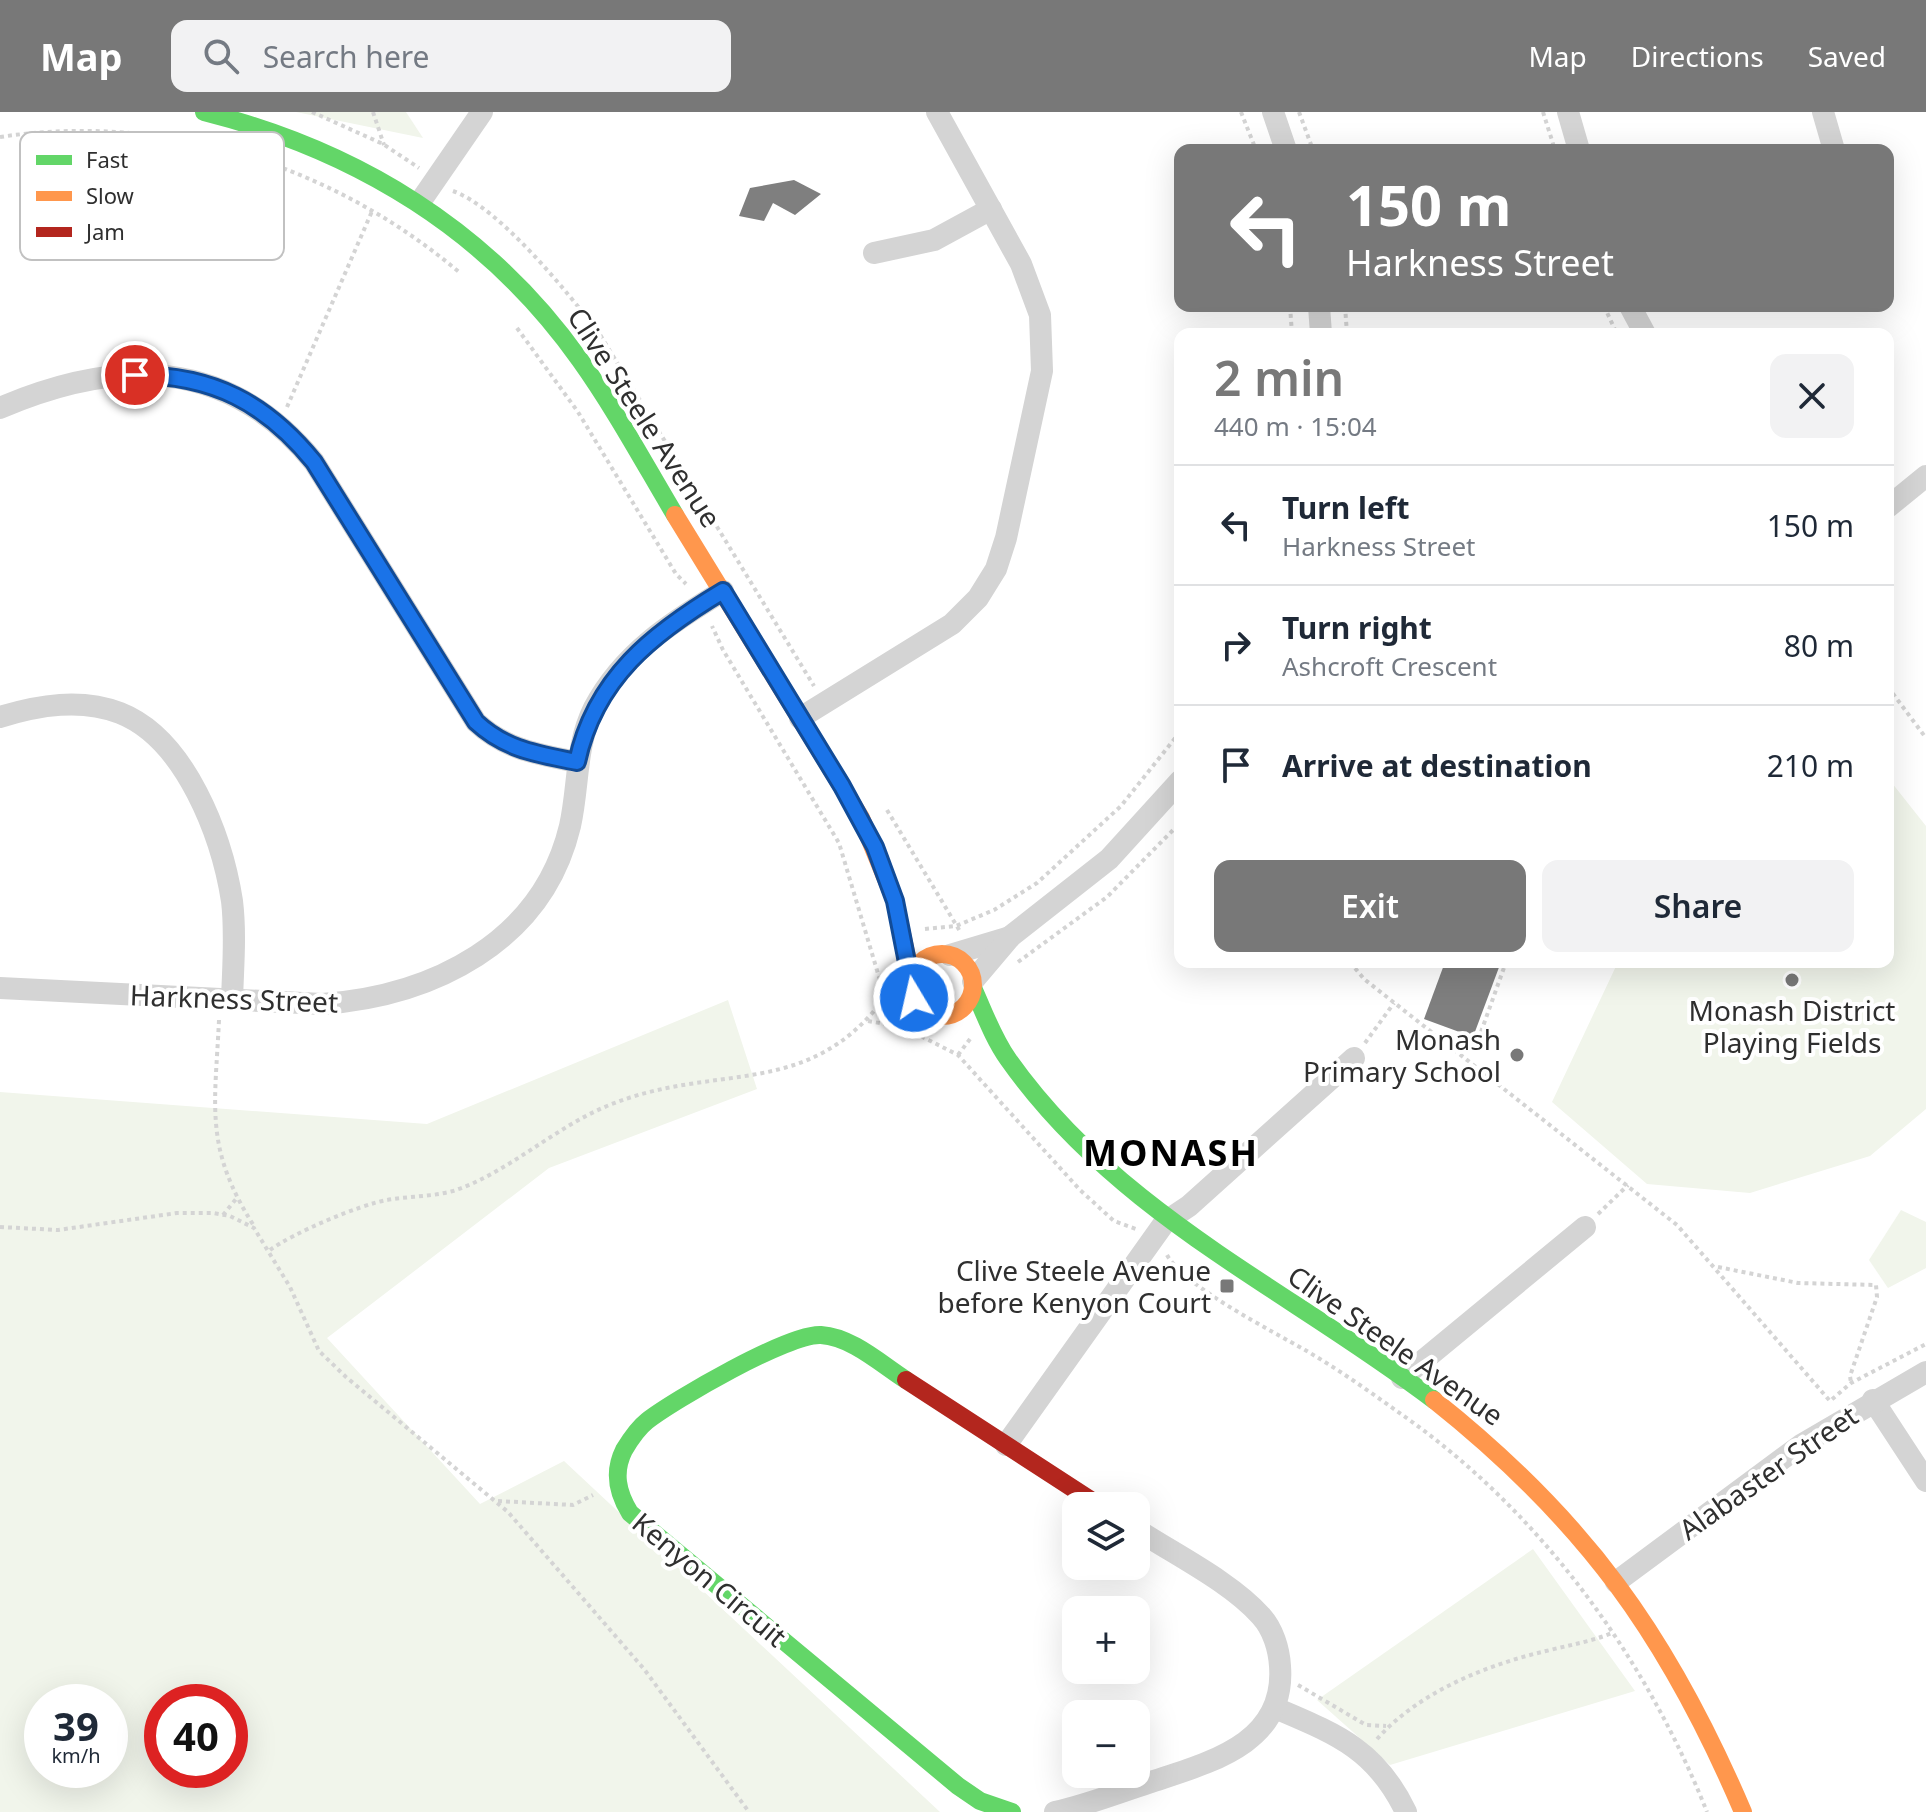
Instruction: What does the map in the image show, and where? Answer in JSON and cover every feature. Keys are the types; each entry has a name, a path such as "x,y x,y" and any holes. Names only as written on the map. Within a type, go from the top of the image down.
{"street":[{"name":"Clive Steele Avenue","path":"204,112 270,132"},
{"path":"420,202 482,112"},
{"path":"800,718 952,624 978,598 996,569 1006,538 1043,352 1035,298 991,209 937,112"},
{"path":"1273,112 1284,144"},
{"path":"1568,112 1577,144"},
{"path":"1823,112 1832,144"},
{"name":"Clive Steele Avenue","path":"284,136 310,144 372,172 420,202 481,249 513,280 580,359 861,818 895,901 912,980"},
{"path":"874,253 934,240 991,209"},
{"path":"0,408 67,382 113,375 158,375 201,382 240,397 280,424 314,462 476,722 494,739 517,750 577,762"},
{"path":"1894,502 1926,476"},
{"name":"Harkness Street","path":"0,988 322,1004 366,1001 432,982 473,959 508,931 549,880 571,822 577,762 594,709 614,676 642,646 723,591"},
{"path":"0,717 37,706 86,705 118,713 157,737 195,789 223,856 232,904 226,999"},
{"path":"1011,936 920,964 912,980 914,998 919,1006 926,1012 945,1016 967,1004 973,984 1011,936 1109,859 1174,788"},
{"name":"Clive Steele Avenue","path":"895,901 917,933 947,955"},
{"path":"947,955 963,962 973,984"},
{"name":"Clive Steele Avenue","path":"973,984 1007,1058 1075,1141 1165,1222 1402,1378 1514,1466 1556,1508 1616,1582 1685,1686 1722,1760 1743,1812"},
{"name":"Clive Steele Avenue","path":"945,1016 968,1035 1007,1058"},
{"path":"1006,1445 1165,1222 1189,1206 1354,1058"},
{"path":"1402,1378 1585,1227"},
{"name":"Kenyon Circuit","path":"1012,1812 980,1801 933,1766 630,1513 616,1484 619,1456 630,1437 647,1421 780,1347 816,1335 835,1337 850,1344 1078,1492"},
{"name":"Alabaster Street","path":"1616,1582 1801,1445 1873,1400 1926,1372"},
{"path":"1873,1400 1926,1481"},
{"path":"1055,1812 1226,1757 1255,1736 1275,1708 1281,1680 1279,1652 1261,1616 1240,1597 1150,1538"},
{"path":"1275,1708 1357,1747 1394,1786 1406,1812"}],"path":[{"path":"312,112 384,145 410,160 422,172"},
{"path":"373,112 384,145"},
{"path":"1241,112 1254,144"},
{"path":"1299,112 1311,144"},
{"path":"1543,112 1553,144"},
{"path":"67,132 91,132"},
{"path":"0,137 20,136"},
{"path":"284,167 373,210 423,242 460,272"},
{"path":"280,424 373,210"},
{"path":"513,324 578,412 676,574 693,586 690,593"},
{"path":"723,650 839,843 885,997 903,1027"},
{"path":"1894,695 1926,738"},
{"path":"928,927 956,926 1012,900 1072,854 1121,806 1174,740"},
{"path":"879,797 956,926"},
{"path":"1013,966 1107,897 1174,829"},
{"path":"1355,968 1394,1003 1677,1225 1830,1401 1851,1383 1926,1344"},
{"path":"1481,1032 1504,968"},
{"path":"270,1250 297,1233 381,1201 456,1190 573,1122 636,1094 670,1085 768,1072 810,1062 833,1050 868,1021 885,997"},
{"path":"226,999 214,1120 222,1164 236,1199 270,1250 315,1343 327,1360 498,1501 644,1669 749,1812"},
{"path":"1354,1058 1394,1003"},
{"path":"868,1021 903,1027 958,1055 982,1078 1051,1160 1114,1221 1137,1229 1135,1237"},
{"path":"958,1055 968,1035"},
{"path":"1585,1227 1628,1185"},
{"path":"223,1215 236,1199"},
{"path":"0,1227 58,1230 177,1213 223,1215 254,1228"},
{"path":"1165,1251 1172,1263 1193,1280 1402,1415 1504,1501 1576,1582 1620,1645 1674,1736 1707,1812"},
{"path":"1715,1266 1798,1283 1859,1281 1876,1285 1877,1297 1850,1376 1851,1383"},
{"path":"498,1501 573,1505 598,1491"},
{"path":"1292,1683 1366,1725 1388,1726"}],"shaded area":[{"path":"296,112 406,112 423,138"},
{"path":"1894,786 1926,826 1926,1109 1870,1156 1750,1193 1647,1184 1552,1102 1615,968 1894,968"},
{"path":"728,1000 757,1089 549,1168 327,1338 480,1504 564,1461 940,1812 0,1812 0,1092 427,1124"},
{"path":"1901,1210 1926,1222 1926,1268 1888,1288 1869,1260"},
{"path":"1533,1549 1635,1691 1390,1765 1317,1700"}],"building":[{"path":"794,180 821,194 795,215 773,203 764,221 739,216 750,188"},
{"path":"1443,968 1499,968 1473,1037 1424,1019"}],"traffic: fast":[{"path":"204,112 271,132"},
{"path":"284,137 366,173 414,202 461,234 504,272 544,314 580,360 675,515"},
{"path":"973,988 993,1034 1008,1059 1052,1114 1100,1162 1152,1206 1207,1246 1434,1400"},
{"path":"906,1380 866,1352 833,1337 805,1337 784,1345 705,1384 644,1424 624,1450 618,1466 619,1490 630,1513 958,1786 980,1801 1012,1812"}],"traffic: slow":[{"path":"675,515 861,818 895,901 912,980"},
{"path":"942,954 964,963 973,985 964,1007 942,1016 920,1007 911,985 920,963 942,954"},
{"path":"1434,1400 1535,1490 1617,1585 1684,1690 1743,1812"}],"traffic: jam":[{"path":"906,1380 1078,1492"}],"place":[{"name":"Monash District Playing Fields","path":"1792,980"},
{"name":"Monash Primary School","path":"1517,1055"},
{"name":"Clive Steele Avenue before Kenyon Court","path":"1227,1286"}],"district":[{"name":"MONASH","path":"1171,1152"}],"route":[{"path":"135,375 158,375 201,382 240,397 290,432 314,462 476,722 494,739 517,750 577,762 594,709 614,676 642,646 675,620 723,591 861,818 875,847 895,901 914,998"}]}
